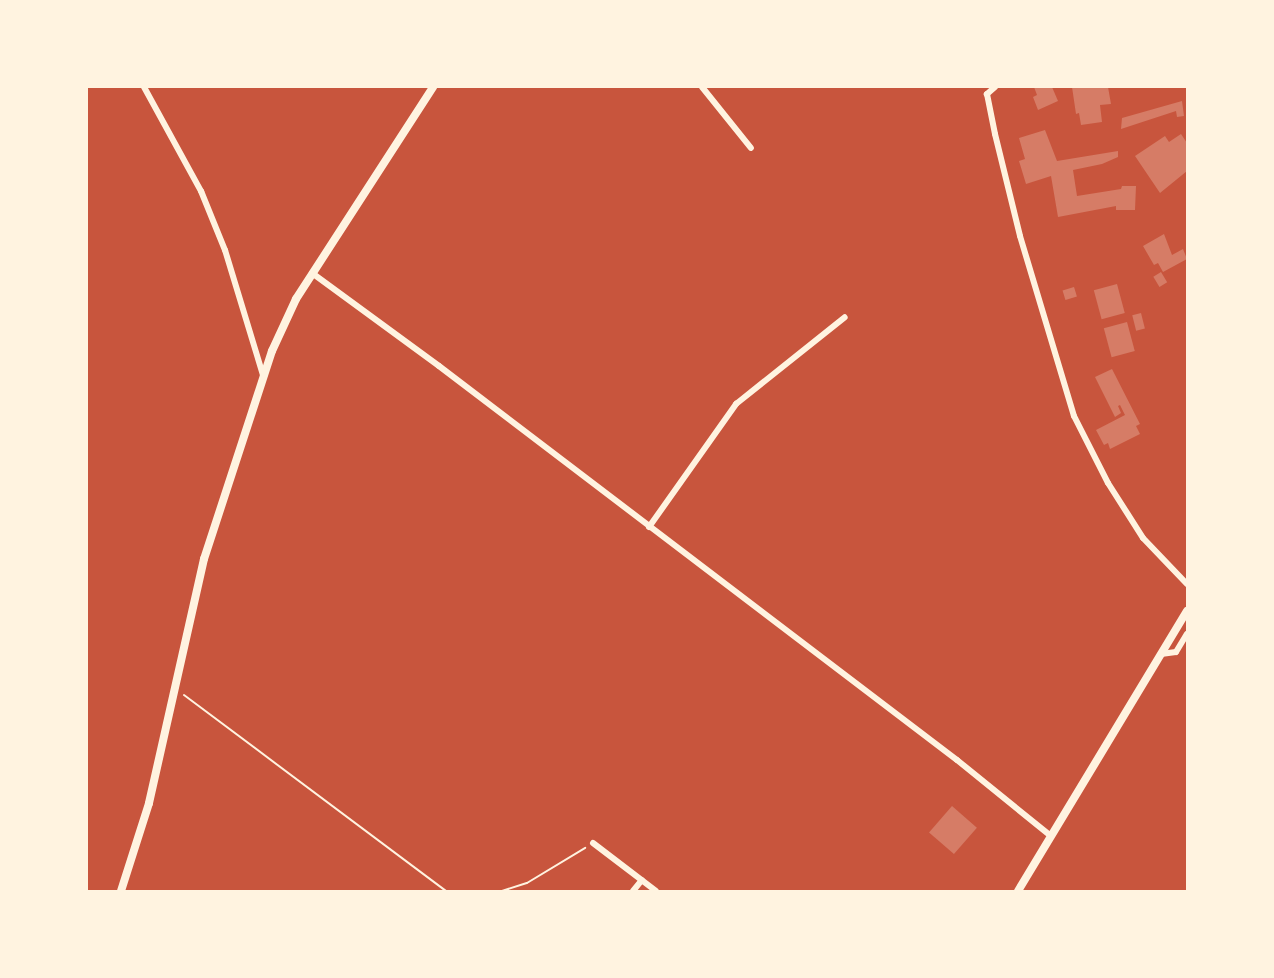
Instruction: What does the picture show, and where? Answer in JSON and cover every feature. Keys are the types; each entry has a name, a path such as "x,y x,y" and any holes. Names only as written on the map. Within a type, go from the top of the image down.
{"street":[{"path":"144,87 201,191 225,250 263,375"},
{"path":"121,891 149,803 204,560 263,375 296,299 433,87"},
{"path":"702,87 752,148"},
{"path":"995,87 987,94 995,134 1020,236 1074,416 1108,483 1132,521 1148,544 1187,584"},
{"path":"312,273 957,760 1051,836"},
{"path":"649,527 736,404 845,317"},
{"path":"1018,891 1187,611"},
{"path":"1161,654 1176,652 1187,634"},
{"path":"593,843 656,891"},
{"path":"633,891 642,880"}],"path":[{"path":"174,688 446,891"},
{"path":"502,891 527,883 593,843"}],"building":[{"path":"1034,87 1052,87 1058,101 1038,110 1033,97 1037,95"},
{"path":"1072,87 1108,87 1111,104 1100,105 1102,122 1081,125 1079,113 1076,114"},
{"path":"1182,101 1184,116 1177,117 1176,111 1121,129 1122,118"},
{"path":"1045,130 1057,161 1118,151 1118,157 1102,164 1073,170 1077,196 1121,189 1122,186 1136,186 1135,210 1116,210 1116,206 1058,217 1051,176 1026,184 1019,161 1025,159 1019,138"},
{"path":"1181,134 1187,143 1187,171 1160,193 1135,156 1165,136 1169,142"},
{"path":"1164,234 1172,255 1183,249 1187,259 1163,272 1158,263 1154,265 1143,246"},
{"path":"1161,272 1167,282 1159,287 1153,277"},
{"path":"1117,284 1125,313 1102,319 1094,290"},
{"path":"1074,287 1077,297 1065,300 1063,291"},
{"path":"1141,313 1145,329 1136,331 1132,315"},
{"path":"1127,322 1135,351 1112,357 1104,328"},
{"path":"1112,369 1140,424 1136,426 1140,434 1110,449 1108,443 1104,445 1096,430 1125,415 1120,405 1118,406 1121,413 1115,417 1095,377"},
{"path":"952,806 977,828 954,854 929,832"}]}
